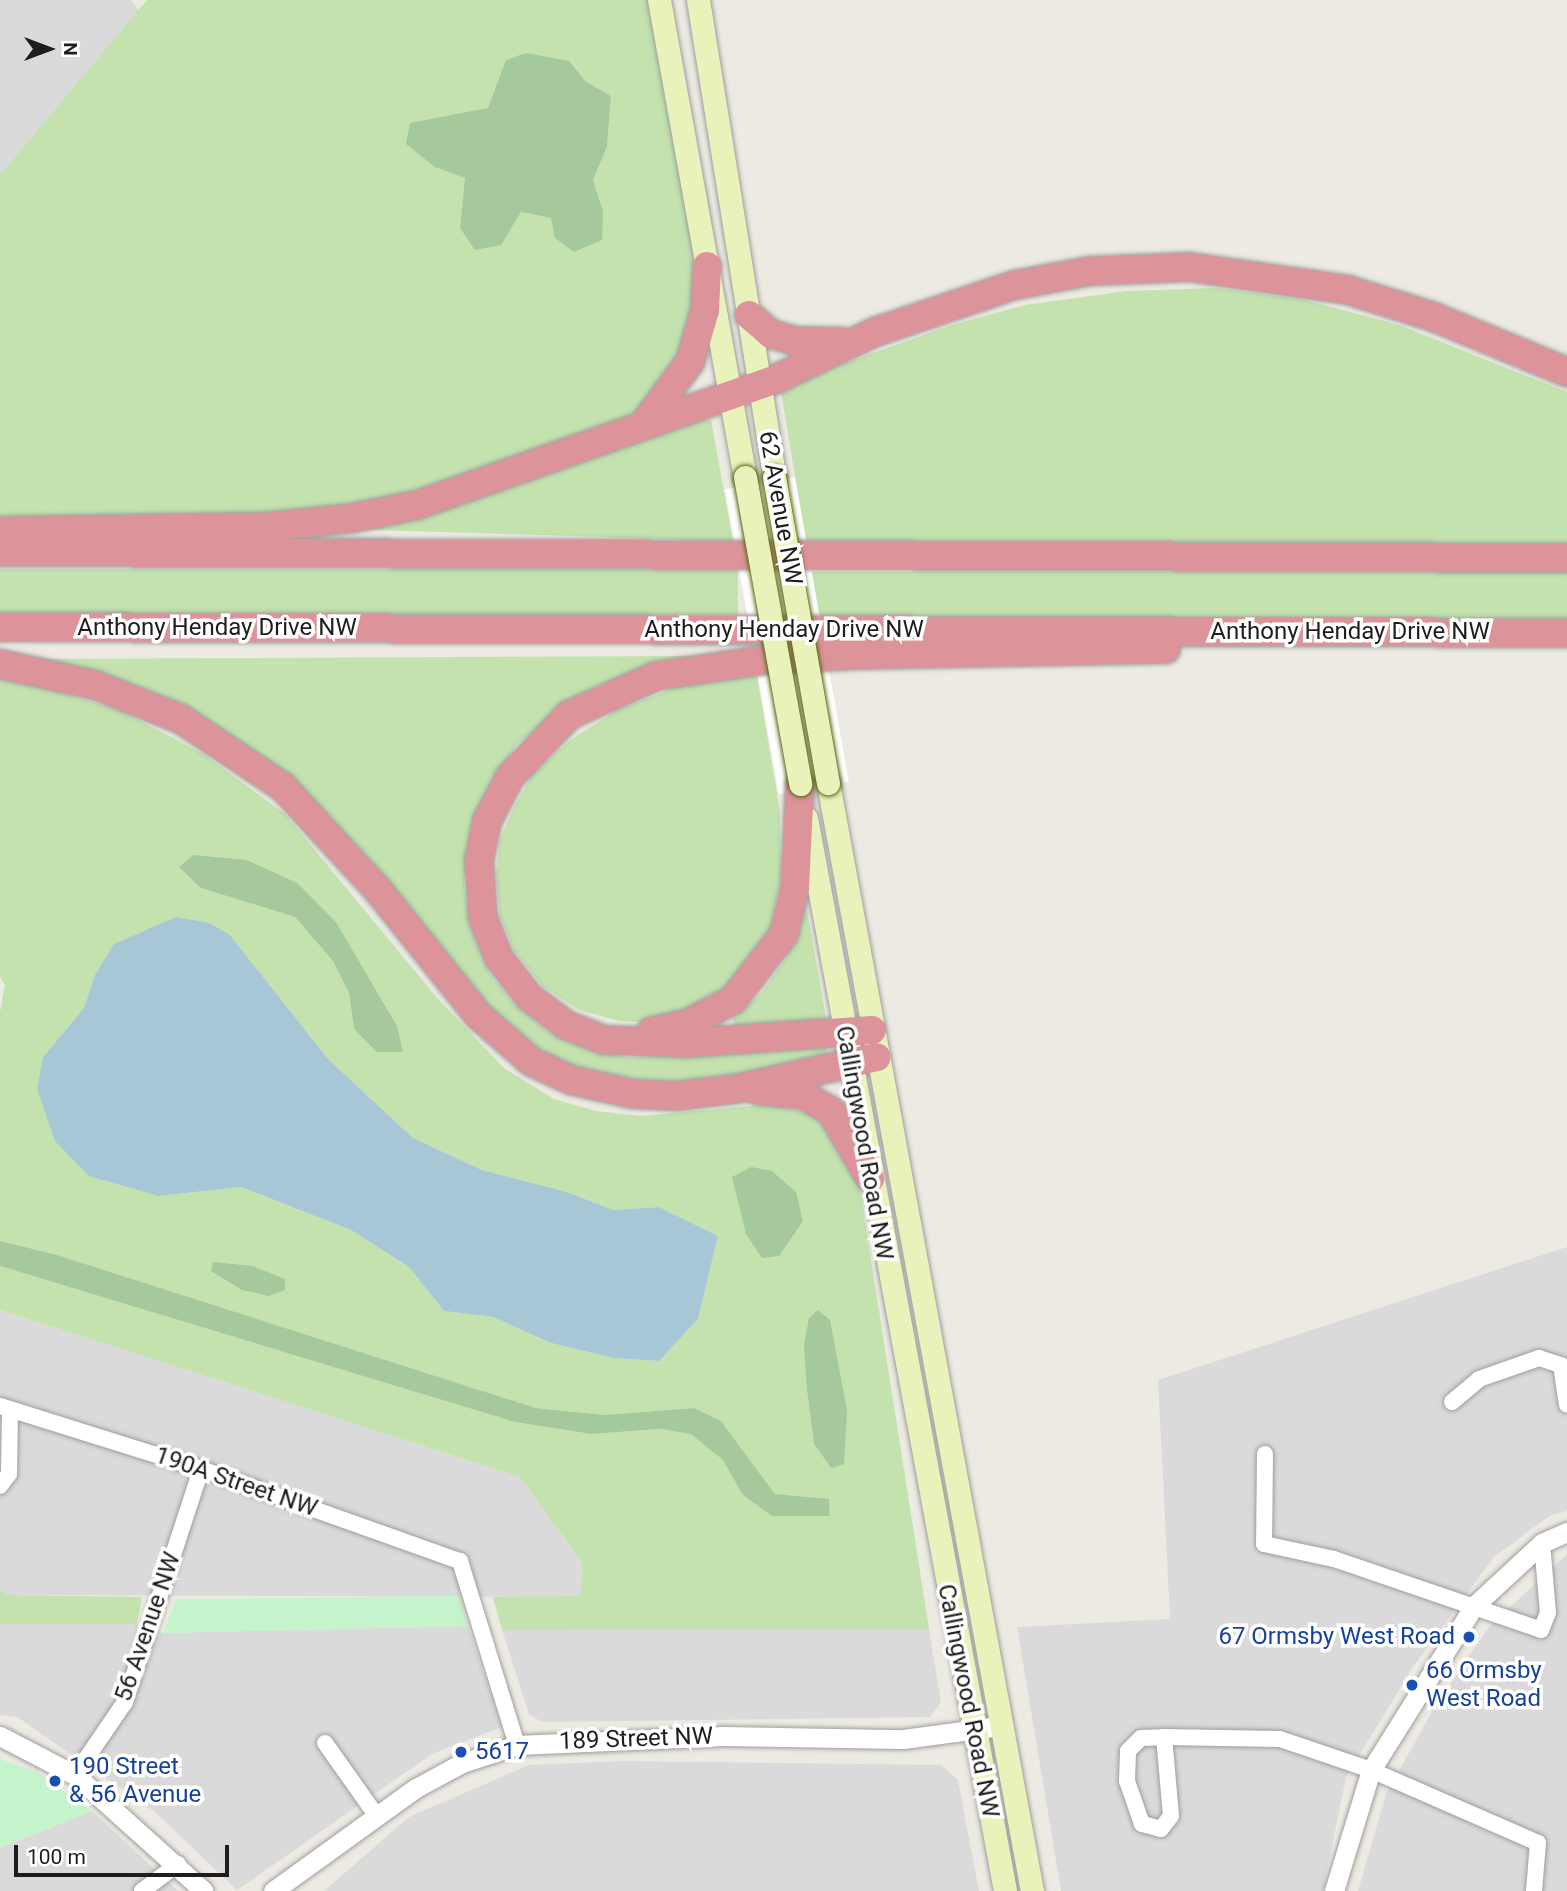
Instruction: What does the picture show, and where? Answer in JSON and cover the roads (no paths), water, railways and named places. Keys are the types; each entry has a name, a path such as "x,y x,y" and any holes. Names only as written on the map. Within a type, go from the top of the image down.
{"highway":[{"path":"646,421 690,362 705,310 707,266"},
{"path":"0,531 266,527 353,519 429,501 646,421 758,385 851,342 1014,285 1090,271 1189,267 1349,290 1434,317 1567,372"},
{"path":"749,315 771,334 796,341 851,342"},
{"path":"0,552 1567,558"},
{"name":"Anthony Henday Drive NW","path":"0,627 1567,633"},
{"path":"875,1043 844,1032 686,1043 604,1040 566,1025 529,997 499,958 483,918 479,861 487,821 510,778 569,715 656,676 737,663 853,655 1153,651 1281,632"},
{"path":"0,664 95,685 181,719 283,787 378,890 479,1016 532,1062 571,1080 634,1094 677,1096 741,1088 849,1063 875,1043"},
{"path":"604,1040 687,1024 733,1000 756,973 785,934 793,899 800,784"},
{"path":"741,1088 803,1095 831,1111 870,1178"}],"main road":[{"path":"659,0 730,394"},
{"name":"62 Avenue NW","path":"698,0 758,385 875,1043"},
{"name":"Callingwood Road NW","path":"730,394 870,1178 1005,1891"},
{"name":"Callingwood Road NW","path":"875,1043 999,1726 1032,1891"}],"street":[{"path":"1452,1402 1479,1379 1539,1358 1561,1365 1567,1405"},
{"name":"190A Street NW","path":"0,1486 9,1474 5,1408 201,1469 460,1561 517,1745"},
{"path":"1265,1454 1264,1544 1334,1559 1541,1630 1548,1613 1542,1543"},
{"name":"56 Avenue NW","path":"75,1775 125,1702 201,1469"},
{"path":"1334,1891 1371,1770 1474,1606 1542,1543 1567,1532"},
{"name":"189 Street NW","path":"273,1891 376,1815 462,1763 517,1745 724,1736 903,1739 999,1726"},
{"path":"0,1736 75,1775 178,1864 204,1891"},
{"path":"1164,1737 1171,1816 1161,1829 1142,1824 1128,1771 1128,1751 1141,1738 1164,1737 1280,1739 1371,1770 1538,1843 1534,1891"},
{"path":"325,1743 376,1815"},
{"path":"142,1891 178,1864"}],"water":[{"path":"176,917 209,923 230,935 328,1059 413,1138 482,1170 567,1192 613,1210 659,1207 718,1236 698,1319 659,1361 613,1358 551,1343 493,1317 444,1311 409,1267 351,1230 241,1187 159,1196 89,1176 55,1141 37,1089 43,1057 84,1008 95,975 114,944"}],"place":[{"name":"67 Ormsby West Road","path":"1469,1637"},
{"name":"66 Ormsby West Road","path":"1412,1685"},
{"name":"5617","path":"461,1752"},
{"name":"190 Street & 56 Avenue","path":"55,1781"}]}
